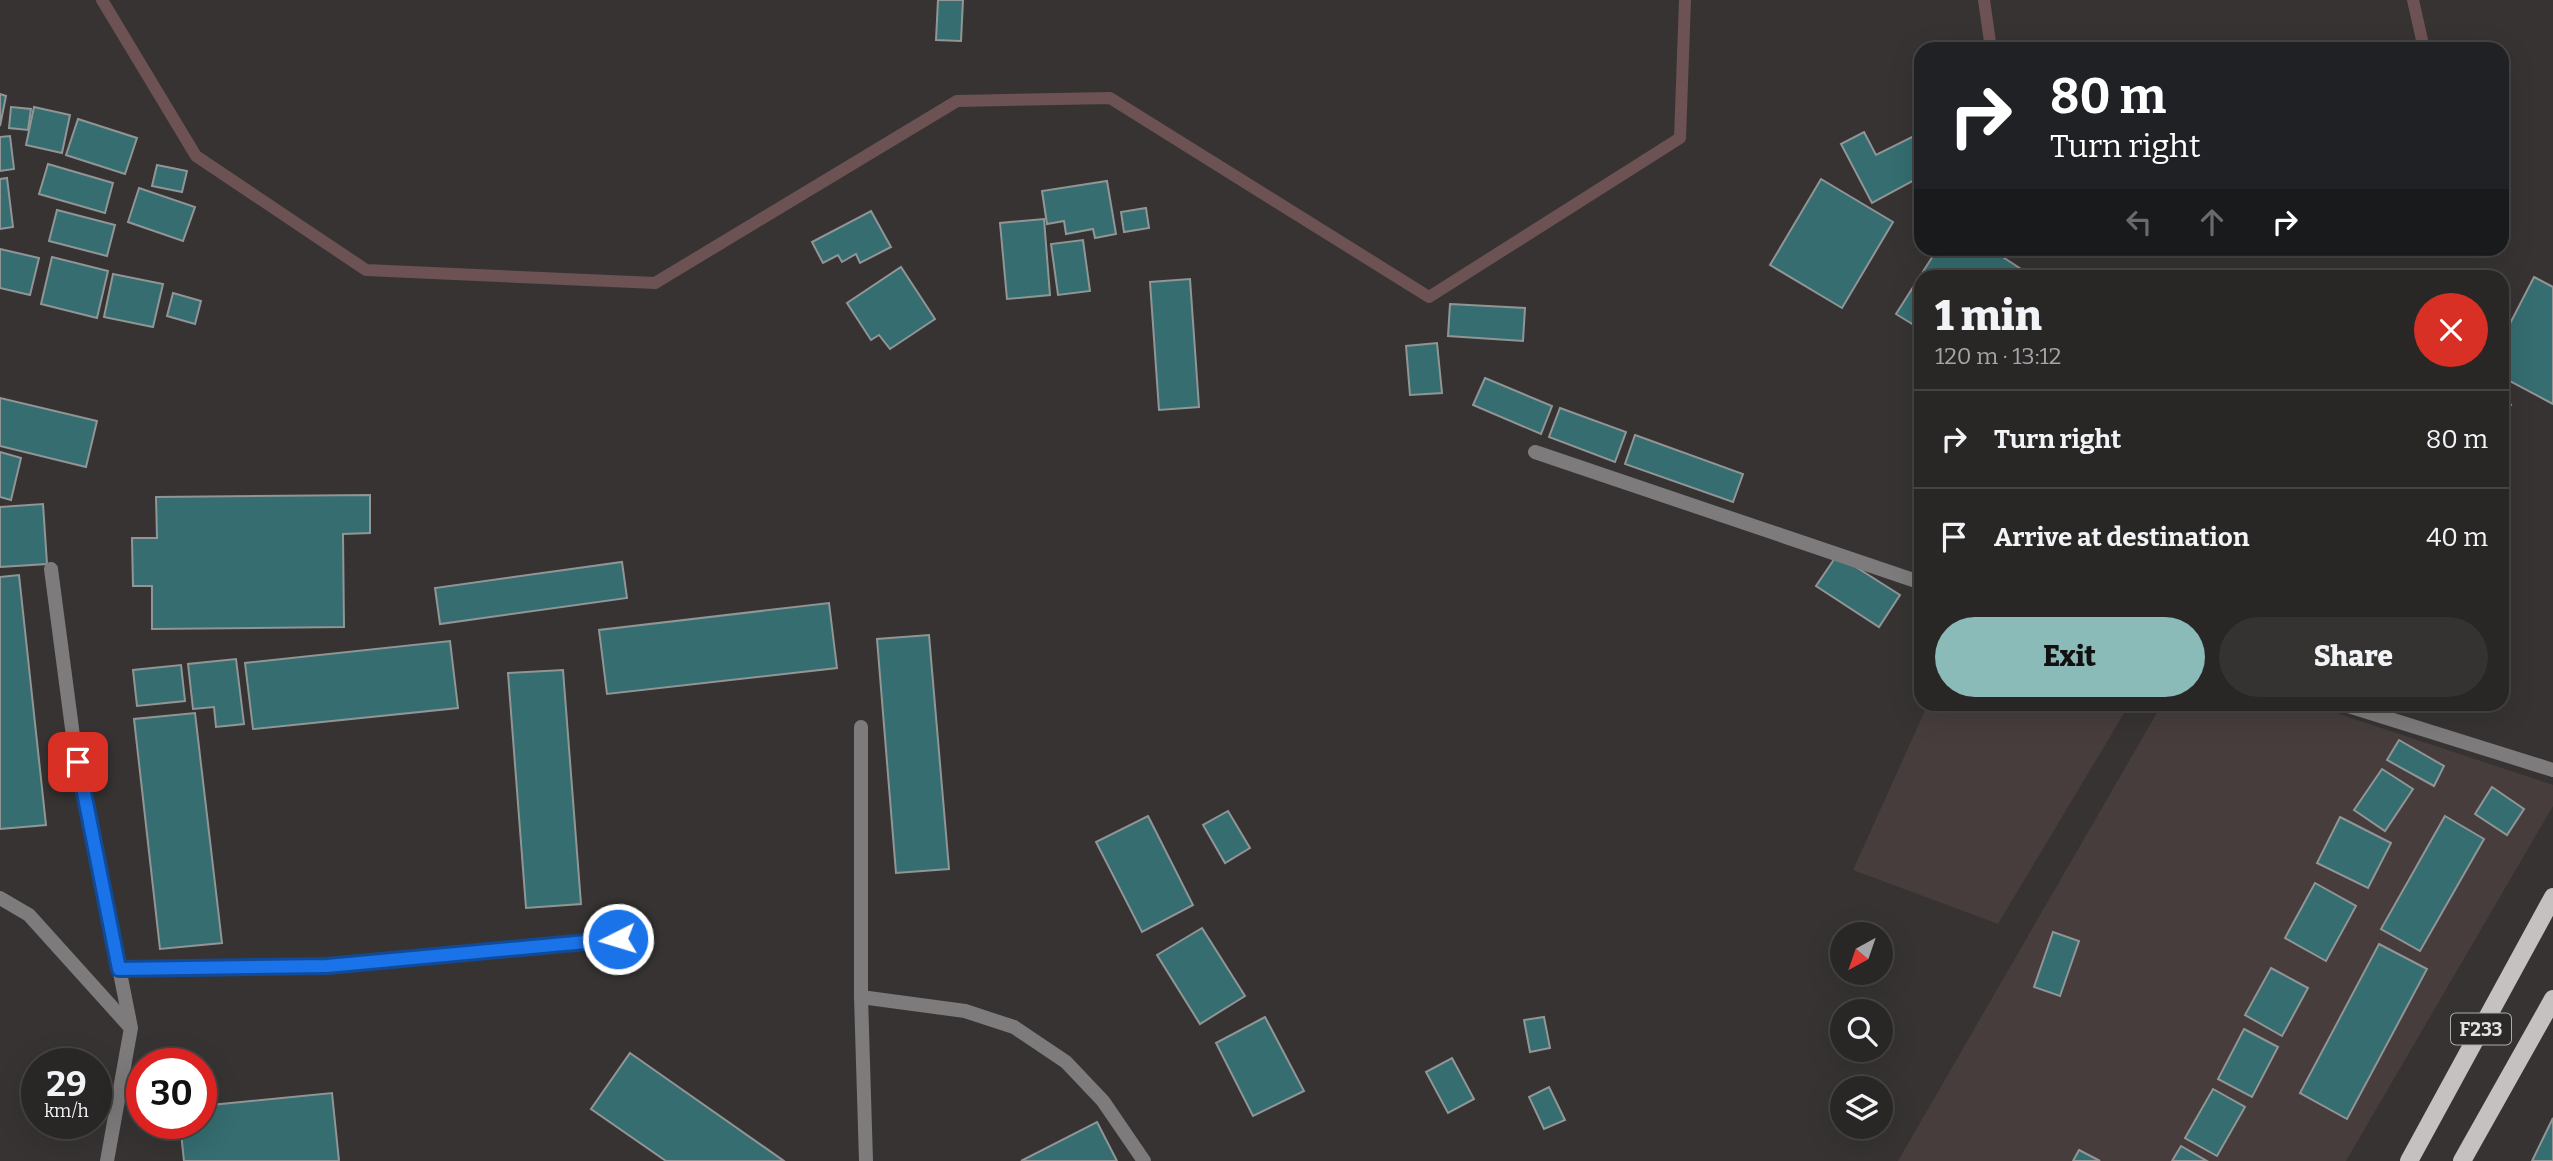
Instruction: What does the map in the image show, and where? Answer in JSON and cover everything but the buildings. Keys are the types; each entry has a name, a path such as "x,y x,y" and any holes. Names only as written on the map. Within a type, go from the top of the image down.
{"main road":[{"name":"F233","path":"2409,1161 2553,897"},
{"name":"F233","path":"2462,1161 2553,999"}],"street":[{"path":"1535,452 1914,580"},
{"path":"51,569 73,736 131,1028 107,1161"},
{"path":"2364,711 2553,770"},
{"path":"861,727 861,997 866,1161"},
{"path":"0,898 29,915 131,1028"},
{"path":"119,969 327,966 618,939"},
{"path":"861,997 965,1011 1014,1027 1066,1062 1103,1101 1144,1161"}],"shaded area":[{"path":"1925,711 2125,711 1998,924 1853,870"},
{"path":"2158,711 2330,711 2553,785 2553,806 2346,1161 1898,1161"}],"waterway":[{"path":"102,0 196,156 366,270 655,283 957,101 1110,98 1429,297 1680,138 1685,0"},
{"path":"1984,0 1990,42"},
{"path":"2413,0 2422,42"}],"route":[{"path":"78,762 119,969 327,966 618,939"}]}
